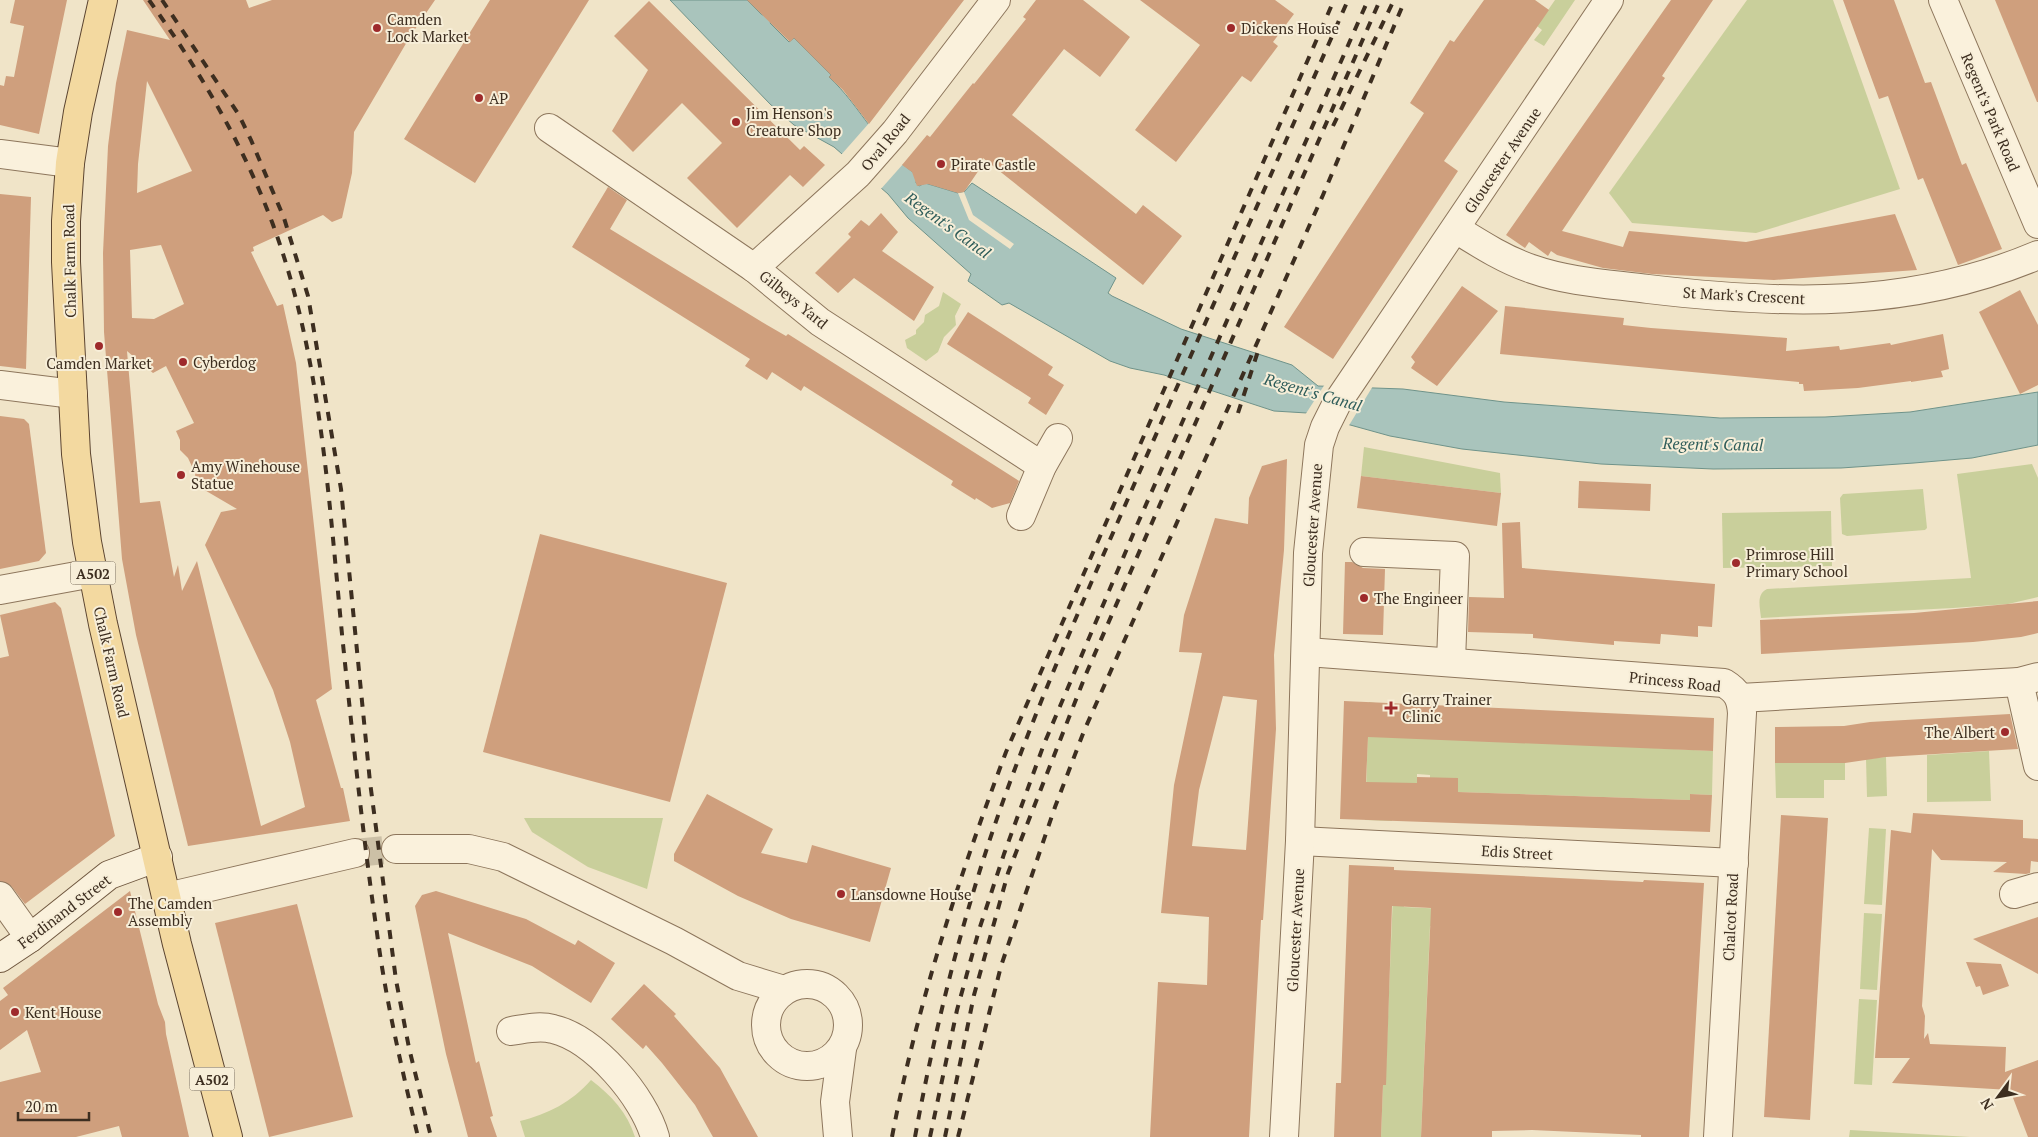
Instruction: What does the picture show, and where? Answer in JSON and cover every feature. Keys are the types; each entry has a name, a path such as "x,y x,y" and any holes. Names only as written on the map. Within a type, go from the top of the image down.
{"main road":[{"name":"Chalk Farm Road","path":"103,0 78,112 70,163 66,262 76,454 93,573 115,679 166,897 228,1137"}],"street":[{"name":"Oval Road","path":"754,268 858,174 895,132 996,0"},
{"name":"Gloucester Avenue","path":"1284,1137 1300,841 1307,652 1308,553 1316,459 1322,434 1337,403 1609,0"},
{"name":"Regent's Park Road","path":"1943,0 2038,224"},
{"name":"Gilbeys Yard","path":"549,128 754,268 820,322 1042,466"},
{"path":"0,154 70,163"},
{"name":"St Mark's Crescent","path":"1456,229 1512,262 1556,276 1666,291 1735,297 1844,299 1890,295 1967,281 2038,255"},
{"path":"0,385 73,394"},
{"path":"1020,516 1042,466 1058,438"},
{"path":"1364,552 1455,556 1452,661"},
{"path":"0,590 93,573"},
{"name":"Princess Road","path":"1307,652 1452,661 1724,683 1734,689 1740,698 2029,679"},
{"path":"2029,679 2038,766"},
{"name":"Chalcot Road","path":"1718,1137 1742,713 1740,698"},
{"name":"Edis Street","path":"1300,841 1734,863"},
{"path":"396,849 469,849 503,857 674,940 738,976 784,990"},
{"path":"166,897 355,853"},
{"name":"Ferdinand Street","path":"0,958 30,938 110,875 158,857"},
{"path":"0,896 30,938"},
{"path":"738,976 767,1015"},
{"path":"836,1102 803,1067 781,1058 772,1047 766,1034 767,1015 774,1001 784,990 795,985 819,985 832,992 842,1002 847,1013 847,1038 842,1049 836,1102 838,1137"},
{"path":"511,1031 539,1027 551,1028 578,1040 604,1060 624,1082 642,1107 655,1137"},
{"path":"803,1067 821,1064 833,1058 842,1049"}],"green space":[{"path":"1555,0 1575,0 1544,46 1534,40 1542,30 1537,26"},
{"path":"1747,0 1833,0 1900,189 1756,233 1632,223 1609,193"},
{"path":"943,292 961,304 955,316 956,325 944,337 938,352 926,361 907,348 905,340 916,334 916,330 924,322 925,315 939,306"},
{"path":"1364,447 1500,473 1501,493 1361,476"},
{"path":"2032,464 2038,478 2038,597 2008,604 1761,618 1760,597 1767,589 1971,578 1957,474"},
{"path":"1923,489 1927,528 1925,530 1847,536 1842,534 1840,498 1843,494"},
{"path":"1831,511 1832,566 1723,568 1722,513"},
{"path":"1369,702 1654,748 1713,751 1712,795 1690,794 1690,800 1458,792 1458,778 1447,778 1446,788 1430,788 1430,775 1417,774 1417,783 1393,783 1392,821 1365,820"},
{"path":"1989,751 1991,801 1927,802 1927,755"},
{"path":"1886,757 1887,796 1867,797 1866,759"},
{"path":"1775,763 1845,763 1845,780 1824,780 1824,798 1776,798"},
{"path":"524,818 663,818 647,889 588,867 532,832"},
{"path":"1869,828 1886,829 1882,905 1864,904"},
{"path":"1394,870 1404,907 1642,918 1430,926 1421,1137 1381,1137 1383,1084 1386,1066"},
{"path":"1864,913 1882,914 1877,990 1860,989"},
{"path":"1859,999 1877,1000 1872,1085 1854,1084"},
{"path":"591,1080 618,1105 628,1120 635,1137 525,1137 520,1121 550,1111 568,1101"},
{"path":"1850,1130 1970,1137 1849,1137"}],"water":[{"name":"Regent's Canal","path":"670,0 747,0 761,14 772,20 770,23 789,42 794,38 831,75 829,77 851,101 892,154 917,175 916,183 919,186 925,183 958,193 964,192 972,183 1116,278 1108,293 1112,296 1181,329 1292,365 1318,386 1403,389 1504,402 1720,418 1825,417 1910,412 2038,392 2038,445 1972,458 1841,468 1713,469 1601,464 1462,449 1390,436 1307,413 1274,411 1164,375 1130,368 1110,361 1009,303 1002,305 968,281 971,274 908,218 888,194 834,147 794,125 770,104"}],"pier":[{"path":"870,122 904,163 880,190 841,155"},
{"path":"964,192 973,215 1014,244 1010,249 969,220 958,193"},
{"path":"1325,384 1373,386 1348,427 1305,415"}],"building":[{"path":"15,0 67,0 39,134 0,125 0,85 4,86 6,76 14,77 24,26 10,23"},
{"path":"143,0 246,0 249,8 272,0 435,0 411,35 354,132 352,173 342,218 332,222 323,215 253,247 254,251 251,252 277,306 283,304 296,363 332,689 316,700 341,788 343,788 350,821 188,846 136,635 122,559 104,332 103,253 108,146 116,83 127,30 170,40","holes":["147,81 192,171 137,193 138,164","161,245 184,304 154,319 132,318 130,250","127,351 153,373 166,366 194,423 176,431 180,440 180,450 188,458 195,473 196,485 237,509 221,512 205,545 273,690 290,742 305,807 261,826 197,561 182,591 178,565 174,577 160,501 140,503"]},
{"name":"AP","path":"490,0 589,0 475,183 404,139"},
{"path":"747,0 964,0 869,124 843,90 829,77 831,75 794,38 790,42"},
{"path":"1036,0 1083,0 1130,37 1100,77 1064,49 1012,115 1136,214 1143,205 1182,236 1143,285 983,158 979,170 964,192 958,193 928,184 917,186 912,172 902,165 927,135 930,137 974,84 1026,19 1023,17"},
{"path":"1140,0 1275,0 1294,14 1273,42 1278,46 1251,82 1242,76 1176,162 1135,130 1200,45"},
{"path":"1484,0 1535,0 1549,10 1444,161 1458,171 1333,359 1284,327 1424,113 1410,103 1450,40 1454,42"},
{"path":"1671,0 1713,0 1662,76 1665,78 1562,231 1623,247 1629,231 1746,242 1895,214 1917,270 1774,280 1652,274 1603,268 1557,255 1551,251 1548,256 1529,242 1525,248 1506,235"},
{"path":"1843,0 1894,0 1925,83 1931,82 1962,165 1966,163 2002,249 1958,265 1923,178 1918,180 1888,96 1879,99"},
{"path":"1995,0 2038,0 2038,102 2037,102"},
{"name":"Jim Henson's Creature Shop","path":"649,1 800,150 804,146 825,165 803,187 790,175 737,228 687,178 722,143 682,103 633,152 612,131 648,70 614,36"},
{"path":"608,187 627,200 610,229 767,325 786,336 788,334 1019,481 1010,503 992,508 976,498 975,500 951,485 953,481 804,386 801,391 772,372 767,380 745,366 750,359 572,247"},
{"path":"0,194 31,197 26,369 0,366"},
{"path":"881,213 898,232 882,251 934,287 914,321 854,278 838,293 815,273 851,237 848,234 861,220 869,226"},
{"path":"1462,286 1498,311 1437,386 1411,368 1415,362 1411,357"},
{"path":"2020,290 2038,325 2038,385 2020,394 1979,312"},
{"path":"1505,306 1624,318 1623,325 1787,338 1786,351 1839,346 1840,350 1890,343 1891,345 1943,334 1949,369 1941,371 1943,377 1911,382 1858,388 1804,391 1803,384 1799,384 1799,382 1500,354"},
{"path":"968,312 1053,367 1048,375 1064,385 1046,415 1028,403 1031,398 947,344"},
{"path":"0,416 24,419 29,424 46,553 39,561 0,569"},
{"path":"1287,459 1284,550 1274,655 1276,729 1263,920 1261,920 1249,1137 1150,1137 1158,982 1207,985 1209,917 1161,913 1174,785 1202,653 1179,652 1184,615 1215,518 1248,524 1249,498 1262,466","holes":["1223,696 1257,700 1246,850 1192,846 1199,790"]},
{"path":"1361,476 1501,493 1497,526 1357,508"},
{"path":"1579,481 1651,484 1650,511 1578,508"},
{"path":"1520,522 1522,568 1715,584 1712,627 1698,626 1698,637 1661,634 1660,644 1614,641 1614,645 1533,638 1533,634 1468,632 1469,597 1504,598 1502,523"},
{"path":"540,534 727,583 670,802 483,752"},
{"name":"The Engineer","path":"1345,562 1352,562 1363,568 1385,569 1383,635 1343,634"},
{"path":"2038,601 2038,633 2021,637 1973,642 1761,654 1760,620 1914,613"},
{"path":"55,602 61,608 115,836 25,904 12,887 0,881 0,658 9,656 0,615"},
{"path":"1344,701 1714,718 1713,751 1368,737 1366,782 1417,783 1417,777 1458,778 1458,792 1690,800 1690,794 1712,795 1710,832 1340,819"},
{"path":"2010,714 2018,749 1886,757 1845,763 1775,763 1775,727 1844,726 1870,722"},
{"path":"707,794 773,829 761,853 807,863 812,845 891,868 870,942 791,919 738,896 674,861 674,854"},
{"path":"1913,813 2023,820 2023,838 2038,839 2038,862 2031,861 2030,873 2026,874 1993,872 2007,862 1941,860 1932,849 1922,1006 1925,1016 1924,1039 1928,1033 1930,1044 2006,1047 2005,1072 2038,1060 2038,1137 2028,1137 2010,1090 1892,1083 1910,1058 1875,1058 1891,830 1911,833"},
{"path":"1781,815 1828,818 1810,1120 1764,1117"},
{"path":"1349,865 1394,867 1394,870 1643,882 1644,880 1704,883 1689,1137 1641,1137 1641,1135 1532,1130 1492,1131 1492,1137 1421,1137 1431,908 1392,906 1386,1085 1383,1085 1381,1137 1334,1137 1336,1083 1341,1083"},
{"path":"130,891 158,1004 165,1022 189,1137 122,1137 119,1126 76,1137 0,1137 0,1082 41,1072 27,1030 0,1050 0,1001 8,995 3,988"},
{"path":"436,891 526,919 575,945 578,940 615,963 591,1003 532,966 448,933 476,1063 479,1061 493,1116 490,1117 497,1137 468,1137 446,1054 415,906 422,895"},
{"path":"297,904 353,1117 269,1137 215,923"},
{"path":"2038,917 2038,974 1973,939"},
{"path":"1966,962 2001,964 2009,986 1983,995 1980,986 1976,987"},
{"path":"644,984 676,1014 674,1016 720,1068 758,1137 713,1137 695,1105 662,1063 646,1045 643,1049 611,1019"}],"tunnel":[{"path":"355,853 396,849"}],"railway":[{"path":"149,0 209,91 243,155 272,222 297,304 308,352 323,449 358,788 381,959 395,1035 418,1137"},
{"path":"162,0 239,115 284,218 308,296 341,489 370,782 396,980 409,1048 431,1137"},
{"path":"892,1137 914,1039 941,942 972,846 1006,752 1334,0"},
{"path":"915,1137 941,1014 964,923 990,839 1029,732 1050,679 1166,412 1348,0"},
{"path":"930,1137 957,1010 979,930 1044,744 1137,525 1368,0"},
{"path":"945,1137 974,995 1008,873 1086,674 1380,0"},
{"path":"1333,126 1394,0"},
{"path":"958,1137 1001,966 1055,807 1084,731 1323,195 1405,0"},
{"path":"1238,413 1258,351"}],"place":[{"name":"Camden Lock Market","path":"377,28"},
{"name":"Dickens House","path":"1231,28"},
{"name":"AP","path":"479,98"},
{"name":"Jim Henson's Creature Shop","path":"736,122"},
{"name":"Pirate Castle","path":"941,164"},
{"name":"Camden Market","path":"99,346"},
{"name":"Cyberdog","path":"183,362"},
{"name":"Amy Winehouse Statue","path":"181,475"},
{"name":"Primrose Hill Primary School","path":"1736,563"},
{"name":"The Engineer","path":"1364,598"},
{"name":"Garry Trainer Clinic","path":"1391,708"},
{"name":"The Albert","path":"2005,732"},
{"name":"Lansdowne House","path":"841,894"},
{"name":"The Camden Assembly","path":"118,912"},
{"name":"Kent House","path":"15,1012"}]}
